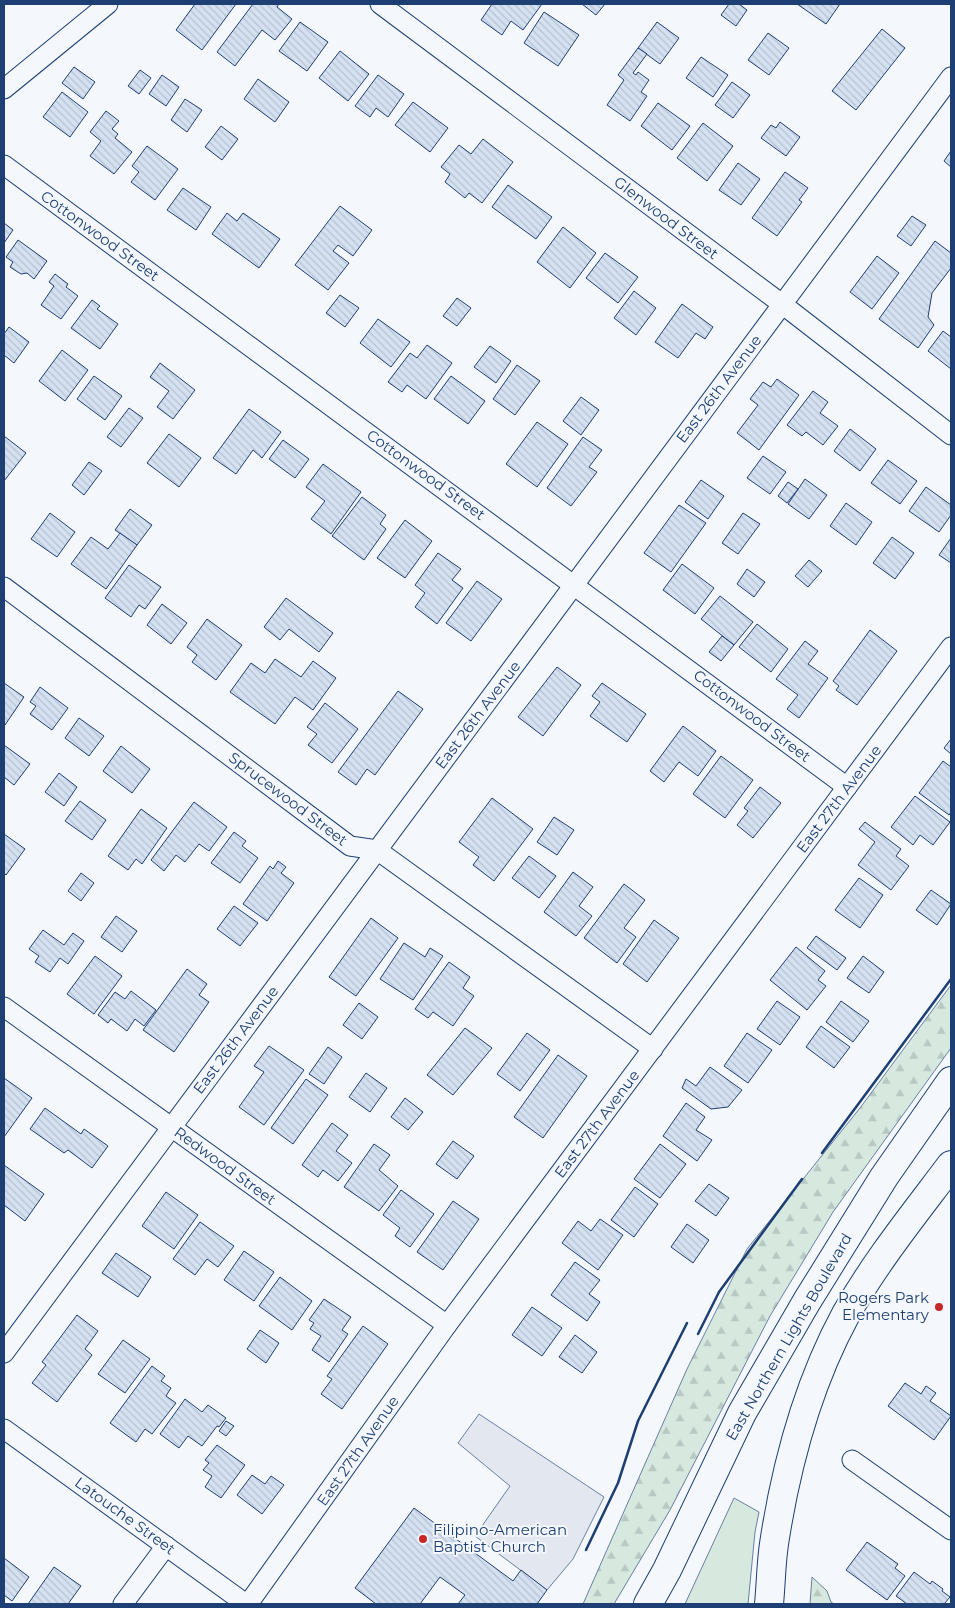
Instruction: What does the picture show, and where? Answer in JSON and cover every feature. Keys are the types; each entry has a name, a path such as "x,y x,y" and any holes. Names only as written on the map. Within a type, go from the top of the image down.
{"main road":[{"name":"East Northern Lights Boulevard","path":"648,1604 667,1570 747,1404 807,1301 884,1177 951,1081"},
{"path":"769,1604 774,1546 782,1500 802,1418 823,1363 846,1314 879,1262 951,1165"}],"street":[{"path":"4,89 108,4"},
{"name":"Glenwood Street","path":"380,4 782,304 951,435"},
{"name":"East 26th Avenue","path":"4,1353 951,77"},
{"name":"Cottonwood Street","path":"4,165 847,787"},
{"name":"Sprucewood Street","path":"4,587 350,846 377,850 653,1049"},
{"name":"East 27th Avenue","path":"247,1604 447,1325 951,647"},
{"name":"Redwood Street","path":"4,1007 447,1325"},
{"name":"Latouche Street","path":"4,1429 247,1604"},
{"path":"852,1460 951,1530"},
{"path":"123,1604 166,1546"}],"green space":[{"path":"951,985 951,1048 833,1212 770,1316 670,1510 614,1604 583,1604 687,1369 747,1249 860,1108"},
{"path":"734,1498 759,1512 755,1532 748,1604 685,1604"},
{"path":"812,1577 827,1591 831,1602 834,1604 810,1604"}],"shaded area":[{"path":"479,1414 604,1497 573,1559 547,1590 475,1536 510,1486 458,1443"}],"building":[{"path":"195,4 236,4 202,50 176,30"},
{"path":"253,4 279,4 277,7 292,19 275,40 262,30 235,66 217,52"},
{"path":"492,4 542,4 523,30 511,21 502,35 481,20"},
{"path":"582,4 605,4 596,15"},
{"path":"729,4 739,4 747,10 736,26 721,15"},
{"path":"797,4 840,4 826,24"},
{"path":"544,12 579,35 558,66 524,43"},
{"path":"300,22 328,42 307,71 279,51"},
{"path":"657,22 679,38 660,64 638,48"},
{"path":"882,29 905,48 856,110 832,91"},
{"path":"768,33 789,48 769,75 748,60"},
{"path":"638,48 647,54 633,73 636,75 638,72 649,80 641,92 647,96 630,121 607,105 624,80 618,75"},
{"path":"340,51 369,74 348,101 319,78"},
{"path":"701,57 728,75 713,97 686,78"},
{"path":"74,67 95,82 83,99 62,83"},
{"path":"140,70 151,78 139,94 128,86"},
{"path":"162,75 179,87 166,106 149,94"},
{"path":"378,75 404,94 388,117 376,108 370,117 355,106"},
{"path":"258,79 289,102 275,122 244,99"},
{"path":"732,82 750,95 733,118 715,105"},
{"path":"62,92 88,112 70,137 43,117"},
{"path":"185,99 202,110 187,132 171,120"},
{"path":"413,102 448,128 430,152 395,125"},
{"path":"658,103 690,126 672,150 641,126"},
{"path":"106,111 119,121 112,129 118,134 115,138 132,152 114,174 90,156 101,141 90,132"},
{"path":"780,122 800,137 786,156 761,138 771,125 776,128"},
{"path":"703,123 733,146 707,181 677,158"},
{"path":"221,126 238,139 222,160 205,147"},
{"path":"483,139 513,162 482,203 469,193 465,198 445,182 450,174 441,167 459,145 471,154"},
{"path":"147,146 178,169 155,200 131,182 139,172 132,166"},
{"path":"951,151 951,167 944,161"},
{"path":"738,163 760,179 741,205 719,190"},
{"path":"785,172 808,188 799,200 802,202 777,236 752,218"},
{"path":"508,185 552,217 536,239 492,207"},
{"path":"183,188 211,207 196,230 167,210"},
{"path":"340,206 372,230 353,256 338,245 333,251 349,263 328,290 295,265"},
{"path":"227,213 237,221 243,213 280,239 259,268 212,234"},
{"path":"912,216 926,225 911,246 897,236"},
{"path":"4,223 13,230 4,243"},
{"path":"563,227 596,253 570,288 537,262"},
{"path":"18,240 47,261 34,279 27,273 21,274 10,267 13,262 6,257"},
{"path":"935,241 951,253 951,268 932,293 928,317 934,325 918,348 879,319"},
{"path":"605,253 638,277 618,303 586,278"},
{"path":"877,256 899,273 872,309 850,292"},
{"path":"55,274 68,284 66,287 78,296 61,319 41,305 54,286 49,282"},
{"path":"634,291 656,308 636,335 614,318"},
{"path":"340,295 359,308 345,327 326,313"},
{"path":"457,298 471,308 457,326 443,316"},
{"path":"92,300 100,306 97,309 118,324 100,349 71,328"},
{"path":"682,304 713,327 705,339 696,333 678,358 655,342"},
{"path":"378,319 410,342 391,367 360,343"},
{"path":"9,327 29,342 14,363 4,355 4,334"},
{"path":"943,331 951,337 951,369 928,351"},
{"path":"427,345 452,363 426,399 407,385 402,392 388,382 410,353 417,358"},
{"path":"490,346 511,361 496,383 474,367"},
{"path":"62,350 88,370 65,401 39,381"},
{"path":"160,363 195,390 173,419 157,407 169,391 150,377"},
{"path":"517,365 540,381 515,415 493,399"},
{"path":"94,376 122,396 105,420 77,399"},
{"path":"451,376 485,401 468,424 434,399"},
{"path":"777,379 799,395 759,450 737,433 758,405 750,399 763,382 771,387"},
{"path":"813,391 828,402 820,413 838,426 823,445 806,432 802,436 787,425"},
{"path":"581,397 599,410 581,435 563,421"},
{"path":"129,408 143,418 121,447 107,437"},
{"path":"249,409 281,432 262,458 253,450 236,474 213,458"},
{"path":"537,422 568,444 537,487 506,464"},
{"path":"850,429 876,449 860,471 834,451"},
{"path":"169,434 201,458 179,487 147,463"},
{"path":"4,436 26,453 4,481"},
{"path":"583,437 602,450 589,467 597,472 571,506 547,488"},
{"path":"283,440 309,459 295,478 269,459"},
{"path":"763,456 786,472 770,494 747,478"},
{"path":"888,460 917,481 900,504 871,483"},
{"path":"89,462 102,471 84,495 72,485"},
{"path":"323,464 361,492 331,534 311,519 325,501 306,487"},
{"path":"805,479 827,495 809,519 788,504"},
{"path":"701,480 724,496 708,519 685,502"},
{"path":"788,482 798,489 787,503 778,496"},
{"path":"926,487 951,505 951,515 939,532 909,511"},
{"path":"362,497 386,515 380,524 386,529 364,560 332,536"},
{"path":"846,503 872,522 856,545 830,526"},
{"path":"679,505 706,523 671,572 644,553"},
{"path":"130,509 152,525 137,545 115,530"},
{"path":"50,513 75,532 57,557 31,539"},
{"path":"743,513 760,524 738,554 722,543"},
{"path":"405,520 432,541 405,578 377,558"},
{"path":"120,533 137,545 106,589 71,564 91,537 108,549"},
{"path":"892,537 914,553 895,579 873,563"},
{"path":"951,538 951,563 939,555"},
{"path":"438,553 461,569 452,580 463,588 437,624 415,607 425,593 415,585"},
{"path":"809,560 822,571 808,587 795,576"},
{"path":"682,564 714,588 695,614 663,590"},
{"path":"129,565 161,587 145,609 139,605 131,617 105,598"},
{"path":"747,569 765,582 754,597 737,584"},
{"path":"477,581 502,599 471,641 446,623"},
{"path":"720,596 753,622 734,645 701,619"},
{"path":"286,598 333,633 319,652 289,629 280,640 264,627"},
{"path":"162,604 187,623 171,644 147,625"},
{"path":"207,619 242,645 216,680 192,662 197,655 187,647"},
{"path":"757,624 788,649 771,672 739,647"},
{"path":"870,630 897,651 857,705 836,690 839,686 833,681"},
{"path":"722,636 734,645 721,661 709,652"},
{"path":"805,641 818,651 808,664 828,678 799,718 787,709 798,695 776,679"},
{"path":"275,659 301,677 313,661 336,678 313,710 295,697 275,724 230,692 251,663 265,673"},
{"path":"557,667 581,685 543,736 518,717"},
{"path":"4,683 24,697 5,725 4,724"},
{"path":"602,683 646,714 627,742 590,716 600,702 592,696"},
{"path":"40,687 68,708 52,730 30,714 36,706 30,702"},
{"path":"398,691 423,709 375,775 367,769 356,785 338,772"},
{"path":"325,703 358,729 332,763 308,745 317,734 307,727"},
{"path":"79,718 104,736 89,756 65,738"},
{"path":"683,726 716,751 698,776 679,762 664,782 650,771"},
{"path":"951,739 951,754 944,748"},
{"path":"4,745 30,764 14,785 4,777"},
{"path":"121,746 150,769 132,793 103,771"},
{"path":"721,756 753,780 725,818 693,794"},
{"path":"943,761 951,767 951,812 949,815 919,793"},
{"path":"59,773 77,787 64,806 45,792"},
{"path":"760,787 781,803 753,838 737,825 748,811 744,808"},
{"path":"915,796 950,822 933,845 920,835 913,845 891,827"},
{"path":"492,798 533,829 494,881 473,865 479,857 459,842"},
{"path":"80,801 106,820 92,840 65,821"},
{"path":"194,802 227,827 209,851 199,844 185,862 176,855 164,871 151,860"},
{"path":"141,809 167,828 142,864 136,859 128,870 108,856"},
{"path":"554,817 574,830 557,855 537,842"},
{"path":"865,822 901,849 896,856 909,866 891,890 858,865 875,842 859,829"},
{"path":"234,832 246,841 242,846 258,858 240,883 211,863"},
{"path":"4,834 25,849 6,875 4,873"},
{"path":"529,856 556,876 539,898 512,878"},
{"path":"278,861 286,867 281,873 294,883 267,921 243,904 270,866 273,869"},
{"path":"573,872 593,887 579,906 592,916 576,936 544,912"},
{"path":"81,873 94,883 81,901 68,891"},
{"path":"859,878 883,895 860,928 835,910"},
{"path":"624,884 645,900 624,928 636,937 617,963 584,938"},
{"path":"931,890 951,904 937,925 916,910"},
{"path":"234,906 258,923 240,946 217,929"},
{"path":"116,916 137,931 122,952 101,937"},
{"path":"371,918 398,938 356,996 329,977"},
{"path":"654,920 679,938 647,982 623,964"},
{"path":"43,930 64,945 73,933 84,941 68,964 60,958 50,972 35,962 39,956 29,949"},
{"path":"816,936 846,958 837,970 807,948"},
{"path":"404,943 425,957 430,948 443,956 413,1000 380,979"},
{"path":"796,947 825,971 818,980 826,986 807,1010 770,980"},
{"path":"95,956 122,976 94,1014 67,994"},
{"path":"863,956 884,972 869,993 847,978"},
{"path":"449,962 470,977 463,988 474,996 453,1026 433,1012 428,1018 415,1009"},
{"path":"187,969 207,984 199,995 209,1002 174,1052 143,1030"},
{"path":"131,991 156,1010 144,1026 135,1019 127,1031 111,1019 108,1023 98,1015 115,992 125,999"},
{"path":"777,1001 800,1017 780,1045 757,1029"},
{"path":"841,1001 869,1021 853,1042 826,1022"},
{"path":"359,1003 378,1017 362,1039 343,1025"},
{"path":"821,1026 850,1047 834,1068 806,1047"},
{"path":"465,1028 492,1048 453,1095 427,1075"},
{"path":"527,1033 550,1050 520,1091 497,1074"},
{"path":"747,1033 772,1050 748,1083 724,1066"},
{"path":"269,1046 304,1070 264,1125 239,1107 264,1072 254,1066"},
{"path":"328,1047 342,1057 324,1084 309,1074"},
{"path":"558,1055 587,1076 543,1138 514,1117"},
{"path":"710,1067 742,1090 728,1107 711,1109 682,1088 686,1079 696,1086"},
{"path":"366,1073 387,1088 370,1112 349,1097"},
{"path":"4,1078 32,1098 4,1137"},
{"path":"306,1079 328,1095 293,1144 271,1128"},
{"path":"405,1098 423,1112 408,1130 391,1117"},
{"path":"686,1103 705,1117 696,1130 712,1140 697,1161 663,1136"},
{"path":"45,1108 81,1134 84,1129 108,1146 92,1168 68,1150 64,1153 30,1129"},
{"path":"332,1123 348,1135 336,1151 352,1163 338,1181 323,1170 318,1177 302,1165"},
{"path":"453,1141 474,1156 457,1179 436,1164"},
{"path":"374,1144 390,1155 379,1170 398,1186 379,1211 344,1187"},
{"path":"660,1144 686,1164 660,1198 634,1179"},
{"path":"4,1165 44,1194 25,1221 4,1205"},
{"path":"709,1184 729,1198 716,1216 695,1201"},
{"path":"635,1187 658,1204 634,1237 611,1220"},
{"path":"401,1190 434,1214 410,1247 395,1236 400,1228 383,1215"},
{"path":"166,1192 198,1215 174,1249 142,1226"},
{"path":"453,1201 479,1219 443,1270 417,1252"},
{"path":"600,1219 623,1235 598,1270 562,1243 578,1221 591,1231"},
{"path":"200,1222 234,1246 218,1267 207,1259 195,1275 173,1259"},
{"path":"687,1224 709,1240 693,1263 671,1247"},
{"path":"244,1251 274,1272 254,1301 224,1280"},
{"path":"116,1253 151,1277 138,1297 102,1273"},
{"path":"575,1262 600,1280 589,1294 600,1302 587,1321 551,1295"},
{"path":"280,1277 312,1301 292,1330 259,1306"},
{"path":"324,1299 351,1317 342,1330 348,1334 329,1362 312,1350 321,1336 310,1329 314,1323 309,1320"},
{"path":"532,1307 562,1328 542,1356 512,1335"},
{"path":"77,1315 98,1331 85,1349 92,1355 57,1402 32,1383 46,1365 42,1362"},
{"path":"363,1326 388,1344 342,1409 321,1394 332,1379 327,1376"},
{"path":"260,1330 279,1343 266,1363 247,1349"},
{"path":"575,1335 597,1352 582,1373 559,1357"},
{"path":"123,1340 150,1359 125,1393 98,1374"},
{"path":"152,1366 165,1376 161,1381 171,1388 166,1396 176,1403 152,1434 145,1429 136,1442 110,1423"},
{"path":"905,1383 921,1394 926,1386 936,1393 930,1401 951,1416 934,1440 888,1406"},
{"path":"185,1399 202,1412 208,1405 226,1418 219,1427 217,1426 202,1446 188,1436 179,1448 160,1434"},
{"path":"226,1421 234,1426 226,1436 219,1431"},
{"path":"217,1445 245,1465 221,1498 205,1487 212,1476 203,1470 209,1463 205,1460"},
{"path":"252,1475 265,1484 271,1476 284,1485 262,1514 237,1495"},
{"name":"Filipino-American Baptist Church","path":"414,1508 513,1581 521,1570 547,1590 537,1604 458,1604 465,1595 440,1577 420,1604 376,1604 355,1588"},
{"path":"867,1542 898,1564 895,1568 905,1576 887,1600 846,1570"},
{"path":"4,1558 29,1577 12,1601 4,1595"},
{"path":"54,1567 81,1586 68,1604 28,1604"},
{"path":"914,1572 930,1584 932,1581 943,1589 942,1591 950,1597 944,1604 907,1604 896,1596"}],"wall":[{"path":"822,1153 951,979"},
{"path":"698,1334 719,1292 802,1179"},
{"path":"586,1550 618,1483 638,1421 687,1323"}],"place":[{"name":"Rogers Park Elementary","path":"939,1307"},
{"name":"Filipino-American Baptist Church","path":"423,1539"}]}
